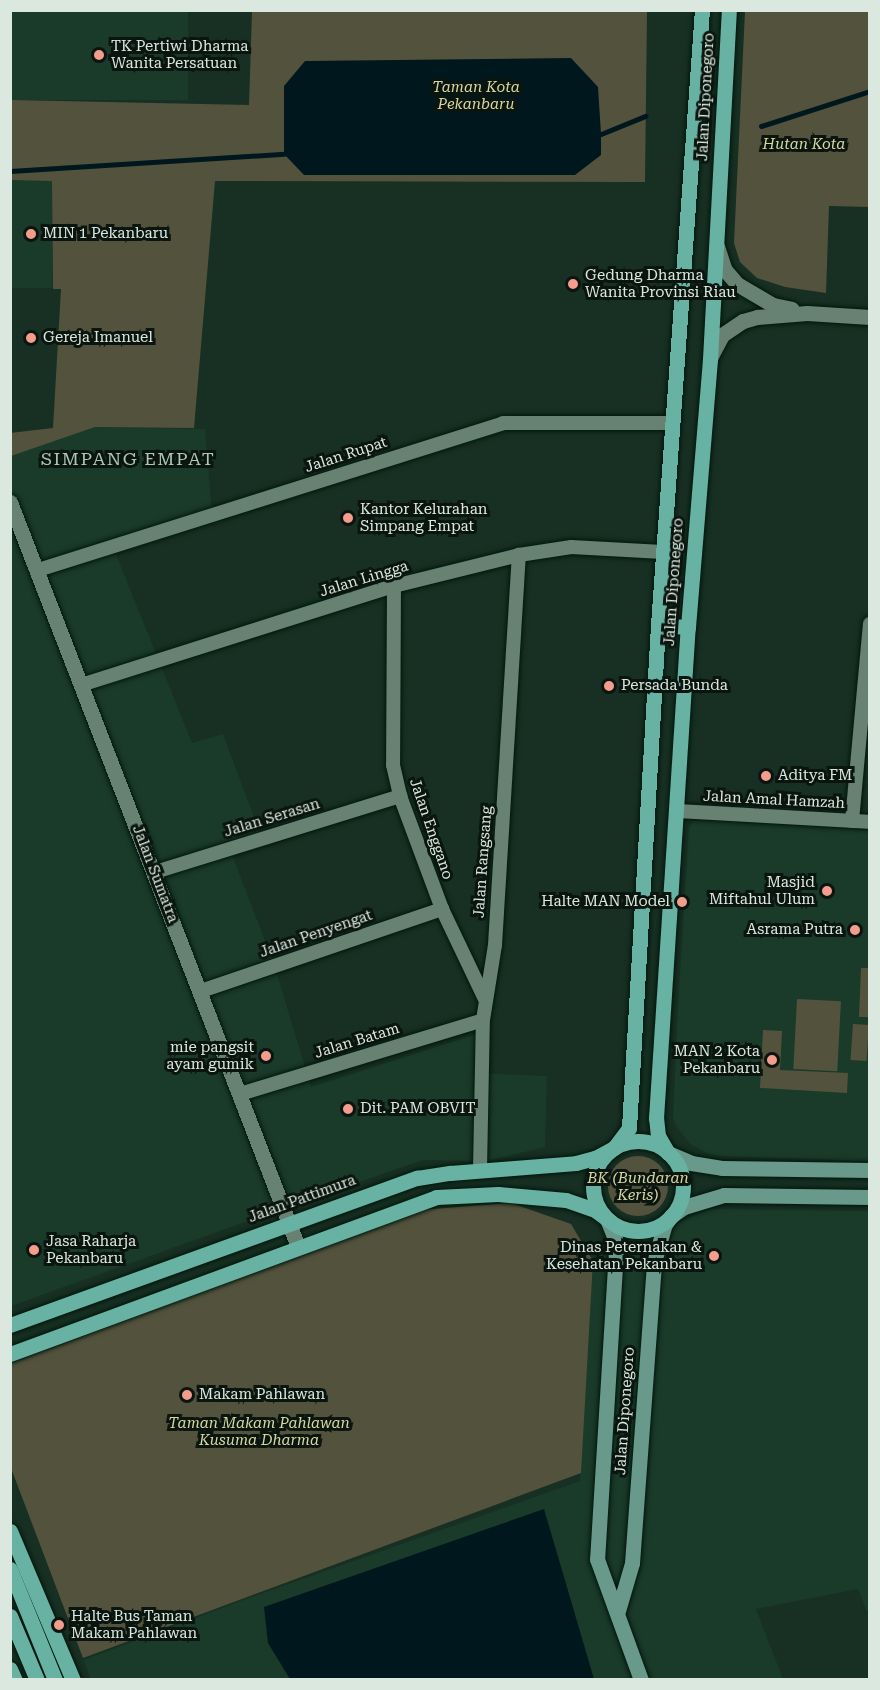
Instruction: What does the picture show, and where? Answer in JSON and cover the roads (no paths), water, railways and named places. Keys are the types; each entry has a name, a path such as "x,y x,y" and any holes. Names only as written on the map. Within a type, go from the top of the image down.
{"main road":[{"name":"Jalan Diponegoro","path":"614,1148 629,1128 630,1116 658,625 702,10"},
{"name":"Jalan Diponegoro","path":"668,1153 658,1136 656,1118 688,627 710,359 729,10"},
{"path":"658,625 688,627"},
{"path":"607,1219 599,1209 594,1195 593,1181 597,1167 614,1148 627,1142 642,1141 656,1145 691,1163 722,1168 870,1170"},
{"name":"Jalan Pattimura","path":"10,1325 417,1178 480,1170 576,1163 614,1148"},
{"path":"668,1153 681,1173 683,1185 681,1198 671,1216"},
{"path":"10,1354 422,1201 451,1195 498,1194 566,1200 595,1210 617,1226 643,1231 655,1228 699,1200 724,1195 870,1197"},
{"name":"Jalan Diponegoro","path":"618,1611 632,1563 655,1250 671,1216"},
{"name":"Jalan Diponegoro","path":"607,1219 615,1239 616,1250 597,1559 618,1611 641,1680"},
{"path":"10,1531 73,1680"},
{"path":"10,1569 55,1680"},
{"path":"10,1616 37,1680"},
{"path":"10,1669 15,1680"}],"street":[{"path":"716,244 725,270 737,284 774,305 807,313"},
{"path":"710,359 714,345 722,335 743,321 765,315 807,313 870,317"},
{"name":"Jalan Rupat","path":"38,570 503,423 672,423"},
{"name":"Jalan Sumatra","path":"10,502 201,991 298,1247"},
{"name":"Jalan Lingga","path":"81,685 394,586 519,555 571,547 663,552"},
{"name":"Jalan Rangsang","path":"480,1170 483,1020 495,945 519,555"},
{"name":"Jalan Enggano","path":"394,586 393,765 400,796 442,909 485,999"},
{"path":"852,821 867,696 870,624"},
{"name":"Jalan Serasan","path":"154,872 400,796"},
{"name":"Jalan Amal Hamzah","path":"676,811 870,822"},
{"name":"Jalan Penyengat","path":"201,991 442,909"},
{"name":"Jalan Batam","path":"240,1094 483,1020"}],"water":[{"path":"571,58 598,87 601,134 601,155 575,175 304,175 284,154 284,86 305,61"},
{"path":"544,1509 594,1679 290,1679 268,1643 264,1607"}],"waterway":[{"path":"761,126 870,91"},
{"path":"601,134 645,116"},
{"path":"10,171 284,154"}],"place":[{"name":"TK Pertiwi Dharma Wanita Persatuan","path":"99,55"},
{"name":"MIN 1 Pekanbaru","path":"31,234"},
{"name":"Gedung Dharma Wanita Provinsi Riau","path":"573,284"},
{"name":"Gereja Imanuel","path":"31,338"},
{"name":"Kantor Kelurahan Simpang Empat","path":"348,518"},
{"name":"Persada Bunda","path":"609,686"},
{"name":"Aditya FM","path":"766,776"},
{"name":"Masjid Miftahul Ulum","path":"827,891"},
{"name":"Halte MAN Model","path":"682,902"},
{"name":"Asrama Putra","path":"855,930"},
{"name":"mie pangsit ayam gumik","path":"266,1056"},
{"name":"MAN 2 Kota Pekanbaru","path":"772,1060"},
{"name":"Dit. PAM OBVIT","path":"348,1109"},
{"name":"Jasa Raharja Pekanbaru","path":"34,1250"},
{"name":"Dinas Peternakan & Kesehatan Pekanbaru","path":"714,1256"},
{"name":"Makam Pahlawan","path":"187,1395"},
{"name":"Halte Bus Taman Makam Pahlawan","path":"59,1625"}],"district":[{"name":"SIMPANG EMPAT","path":"128,459"}],"park label":[{"name":"Taman Kota Pekanbaru","path":"476,96"},
{"name":"Hutan Kota","path":"804,145"},
{"name":"BK (Bundaran Keris)","path":"638,1186"},
{"name":"Taman Makam Pahlawan Kusuma Dharma","path":"259,1432"}]}
